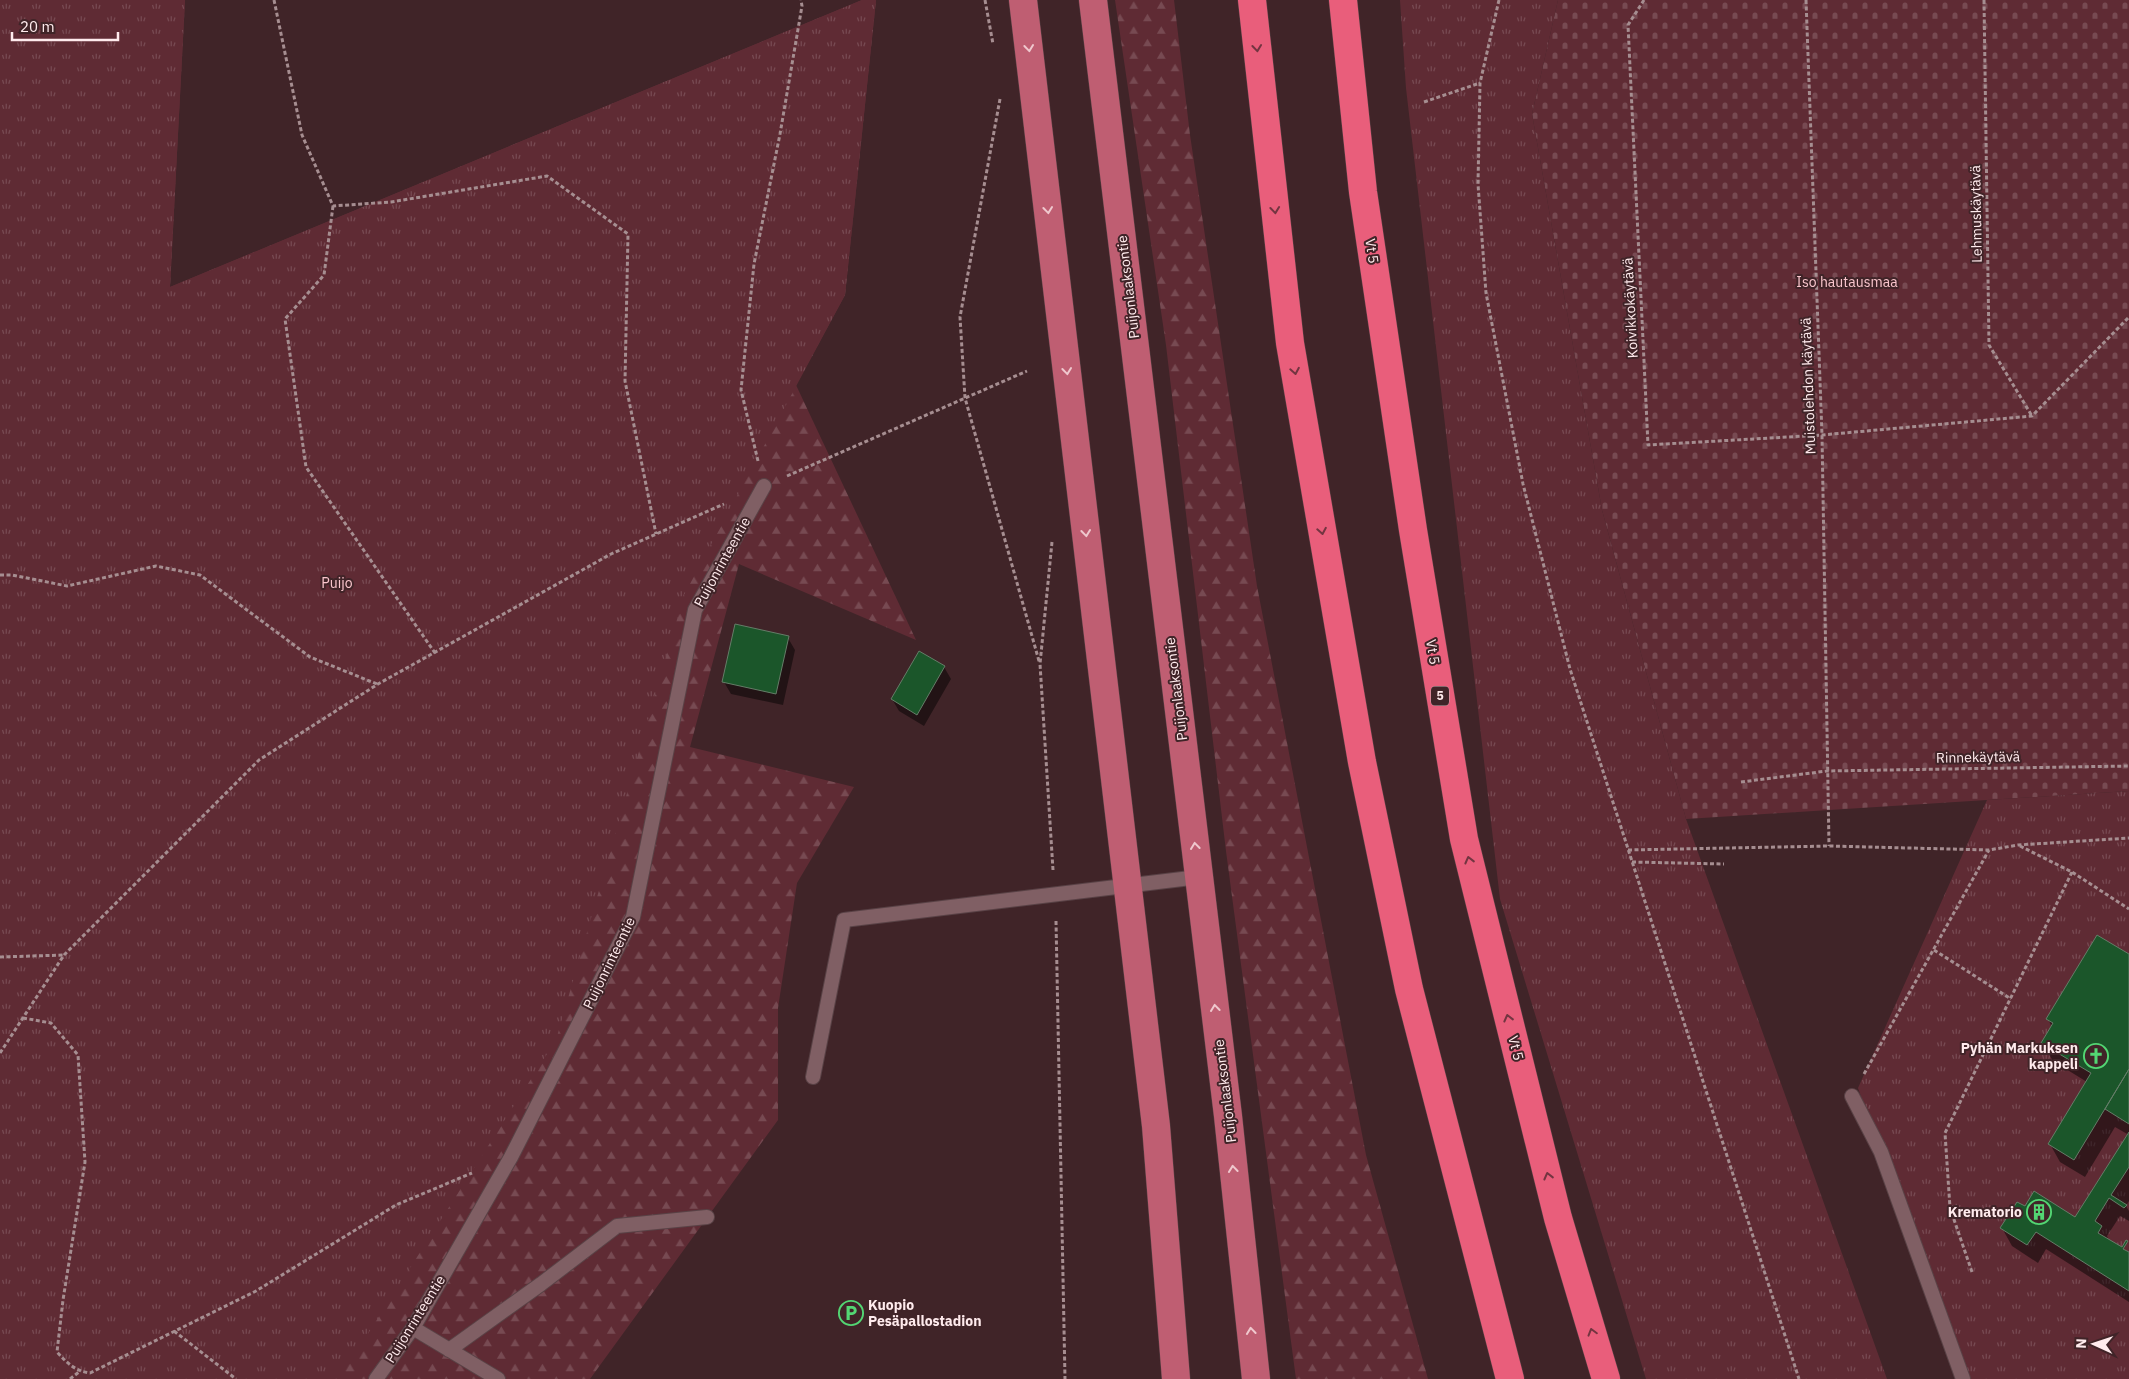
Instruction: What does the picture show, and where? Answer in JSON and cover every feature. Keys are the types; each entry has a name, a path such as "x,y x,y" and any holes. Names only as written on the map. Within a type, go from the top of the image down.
{"highway":[{"path":"1252,0 1290,343 1362,762 1409,989 1510,1379"},
{"name":"Vt 5","path":"1343,0 1364,202 1413,530 1464,839 1558,1218 1606,1379"}],"main road":[{"path":"1023,0 1156,1126 1176,1379"},
{"name":"Puijonlaaksontie","path":"1093,0 1228,1116 1256,1379"}],"lane":[{"name":"Puijonrinteentie","path":"376,1379 413,1328 511,1157 633,917 695,610 764,486"},
{"path":"813,1077 844,920 1127,884 1199,877"},
{"path":"1852,1096 1881,1152 1963,1379"},
{"path":"449,1350 541,1284 617,1226 707,1217"},
{"path":"413,1328 498,1379"}],"path":[{"path":"274,0 302,135 333,206 324,275 285,319 306,467 435,653"},
{"path":"764,486 741,390 754,264 780,134 802,6 801,0"},
{"path":"1499,0 1480,83 1478,184 1486,293 1517,456 1570,669 1799,1379"},
{"name":"Koivikkokäytävä","path":"1644,0 1628,25 1648,445 1822,435"},
{"name":"Muistolehdon käytävä","path":"1806,0 1822,435 1829,846"},
{"name":"Lehmuskäytävä","path":"1984,0 1989,344 2032,416"},
{"path":"1424,102 1480,83"},
{"path":"1000,99 960,317 965,398 1040,664 1055,893 1065,1379"},
{"path":"333,206 391,202 547,176 628,234 625,381 656,534"},
{"path":"1822,435 2032,416 2129,317"},
{"path":"0,1053 64,955 259,760 378,684 611,554 1026,371"},
{"path":"0,575 12,575 67,586 156,566 200,576 310,657 378,684"},
{"name":"Rinnekäytävä","path":"1740,782 1827,771 2129,766"},
{"path":"1628,850 1829,846 1989,850 2018,845 2129,838"},
{"path":"2018,845 2072,872 2129,909"},
{"path":"1852,1096 1989,850"},
{"path":"1632,862 1724,864"},
{"path":"1972,1272 1950,1208 1945,1133 2072,872"},
{"path":"1934,950 2011,999"},
{"path":"0,957 64,955"},
{"path":"23,1018 51,1023 78,1055 85,1162 63,1300 57,1352 79,1372 90,1373 256,1291 396,1205 511,1157"},
{"path":"174,1331 236,1379"},
{"path":"70,1379 79,1372"}],"green space":[{"name":"Puijo","path":"0,0 185,0 170,287 862,0 876,0 845,295 796,385 916,640 739,564 690,747 854,787 797,883 778,1008 778,1120 590,1379 0,1379"},
{"name":"Puijo","path":"0,0 185,0 170,287 862,0 876,0 845,295 684,595 556,1040 339,1379 0,1379"},
{"path":"1115,0 1174,0 1190,135 1257,586 1366,1155 1428,1379 1296,1379 1226,851 1166,345"},
{"path":"1400,0 1558,0 1532,114 1602,510 1686,819 1887,1379 1646,1379 1500,899 1406,88"},
{"name":"Iso hautausmaa","path":"1558,0 2129,0 2129,791 1686,819 1602,510 1532,114"},
{"path":"2129,791 2129,1379 1963,1379 1858,1088 1987,800"}],"building":[{"path":"735,624 789,636 776,694 722,682"},
{"path":"919,651 945,666 917,715 891,699"},
{"name":"Pyhän Markuksen kappeli","path":"2097,935 2129,954 2129,1069 2074,1160 2048,1144 2091,1073 2041,1043 2053,1023 2046,1019"},
{"path":"2129,1069 2129,1124 2105,1109"},
{"name":"Krematorio","path":"2129,1132 2129,1167 2111,1195 2127,1205 2124,1208 2109,1198 2095,1221 2102,1226 2098,1233 2122,1247 2126,1240 2128,1241 2123,1249 2129,1252 2129,1291 2036,1232 2027,1245 2000,1228 2017,1202 2025,1206 2034,1191 2075,1217"}],"place":[{"name":"Pyhän Markuksen kappeli","path":"2096,1056"},
{"name":"Krematorio","path":"2039,1212"},
{"name":"Kuopio Pesäpallostadion","path":"851,1313"}]}
